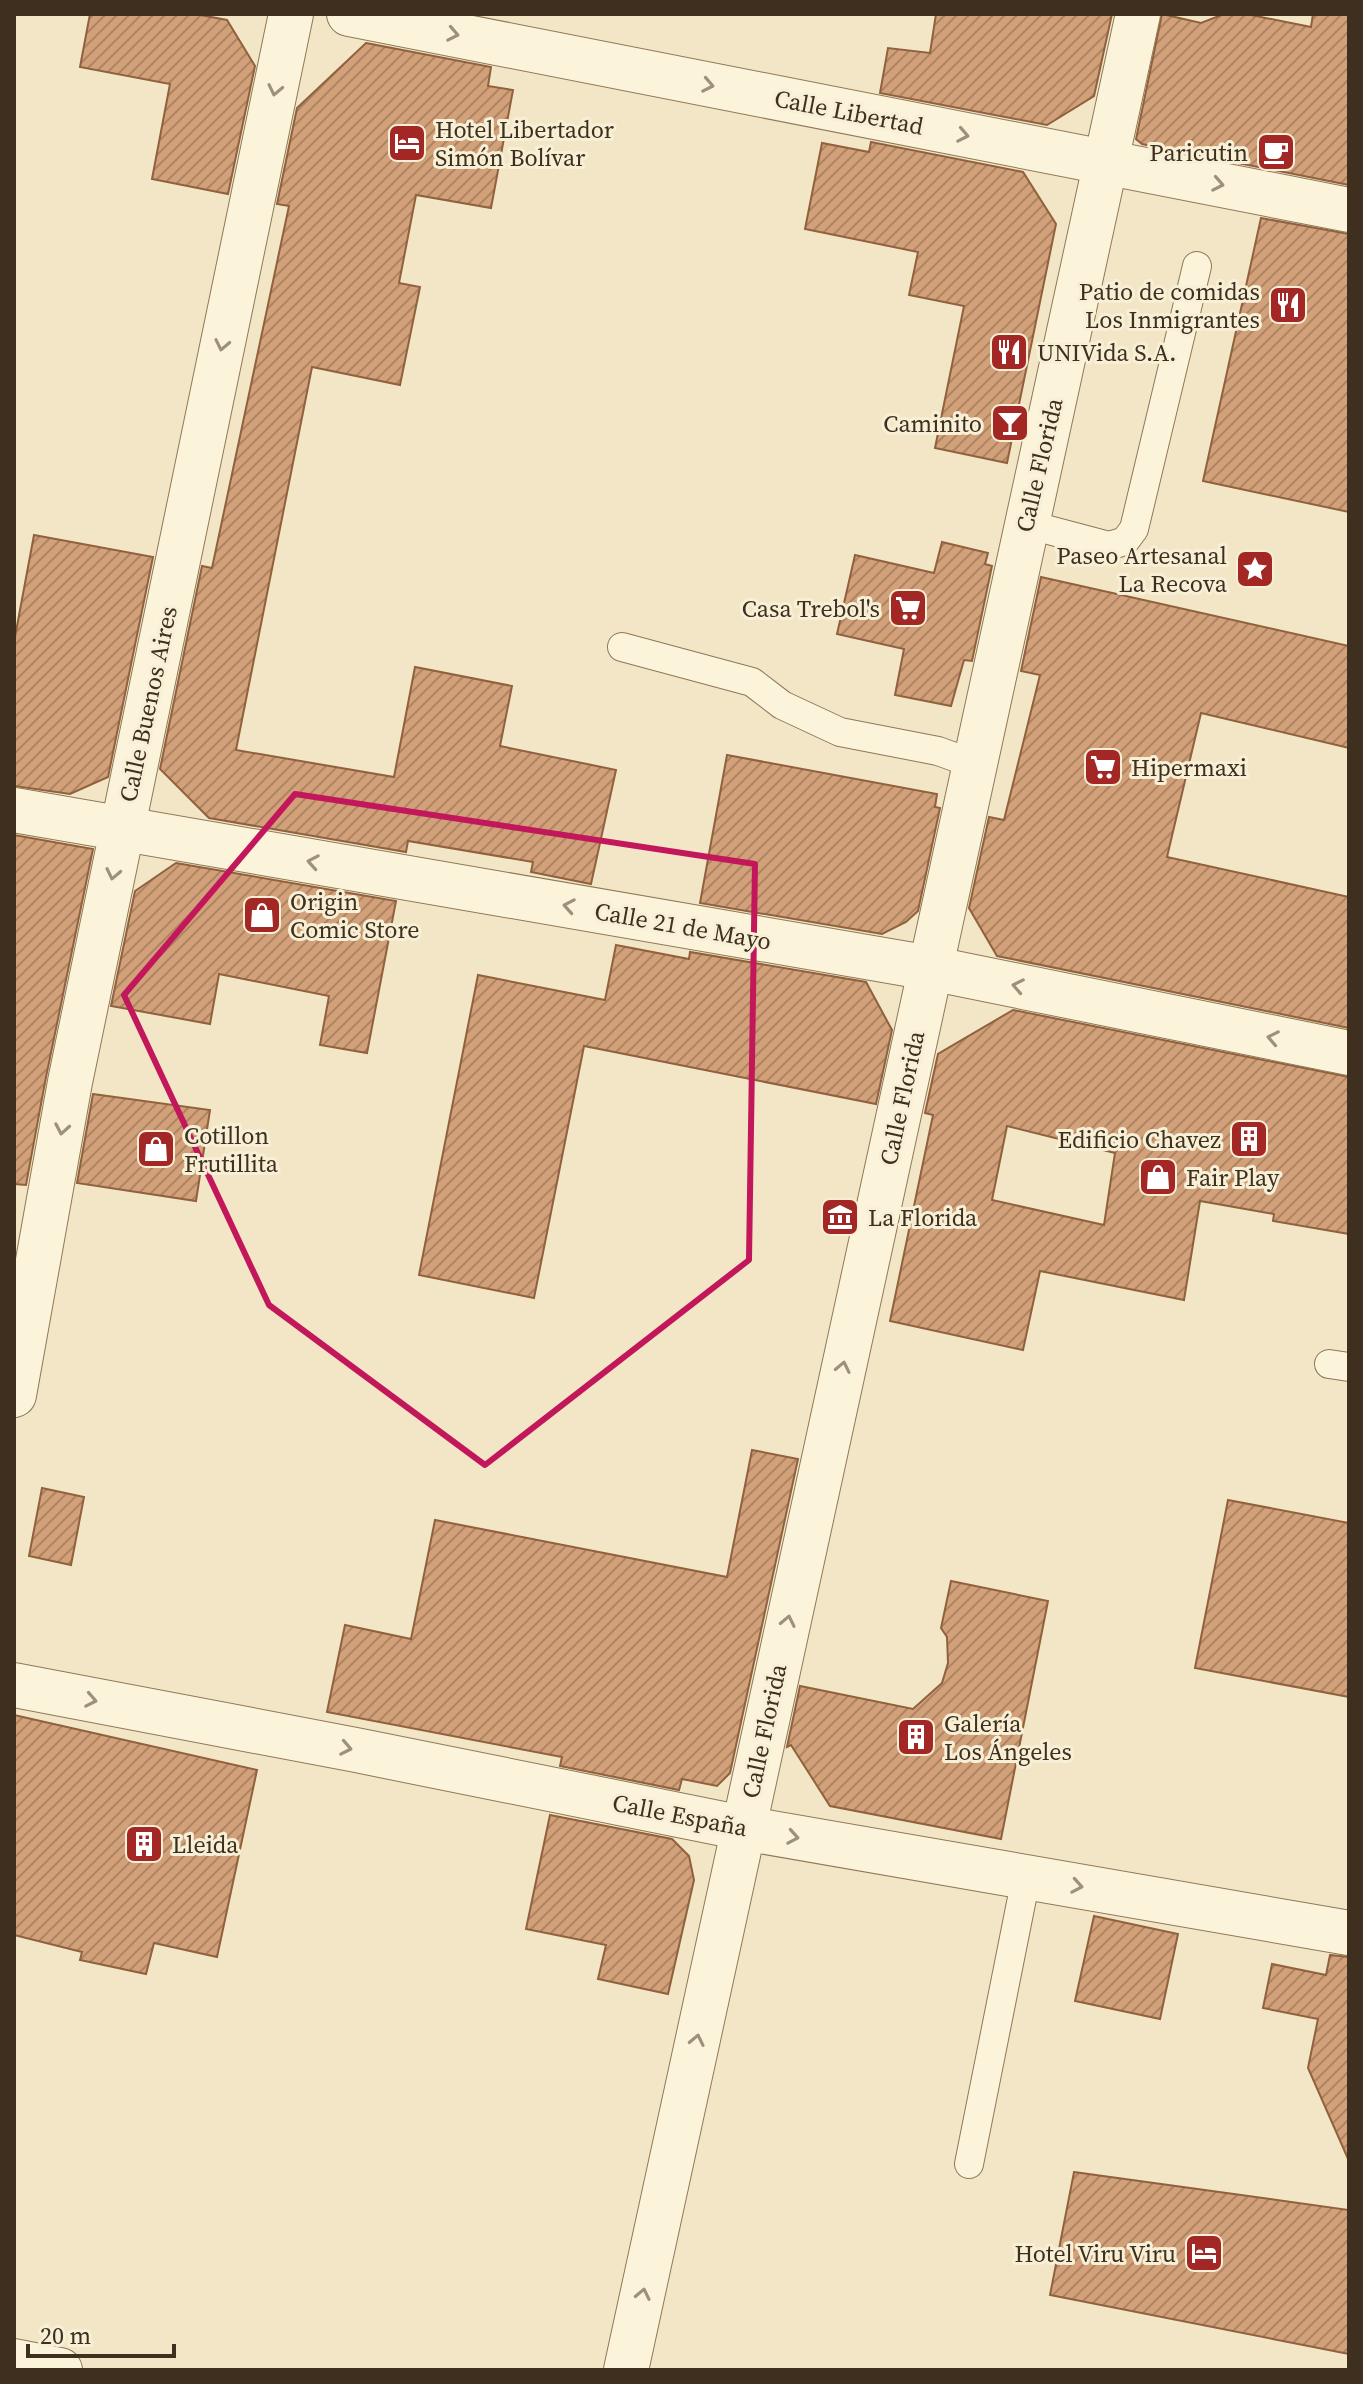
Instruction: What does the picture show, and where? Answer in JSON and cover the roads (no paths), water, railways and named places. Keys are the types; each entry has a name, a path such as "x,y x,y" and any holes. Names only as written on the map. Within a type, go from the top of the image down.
{"street":[{"name":"Calle Buenos Aires","path":"14,1395 62,1080 122,829 291,14"},
{"name":"Calle Libertad","path":"349,14 1349,210"},
{"name":"Calle Florida","path":"626,2370 1138,14"},
{"name":"Calle 21 de Mayo","path":"14,810 930,968 1349,1053"},
{"name":"Calle España","path":"14,1685 743,1828 1349,1933"},
{"path":"14,2361 60,2370"}],"lane":[{"path":"1026,524 1109,546 1125,541 1134,529 1197,266"},
{"path":"622,647 752,682 782,705 840,732 938,751 974,764"},
{"path":"969,2164 1026,1878"}],"place":[{"name":"Hotel Libertador Simón Bolívar","path":"407,143"},
{"name":"Paricutin","path":"1276,152"},
{"name":"Patio de comidas Los Inmigrantes","path":"1288,305"},
{"name":"UNIVida S.A.","path":"1009,352"},
{"name":"Caminito","path":"1010,423"},
{"name":"Paseo Artesanal La Recova","path":"1255,569"},
{"name":"Casa Trebol's","path":"908,608"},
{"name":"Hipermaxi","path":"1103,767"},
{"name":"Origin Comic Store","path":"262,915"},
{"name":"Edificio Chavez","path":"1249,1139"},
{"name":"Cotillon Frutillita","path":"156,1149"},
{"name":"Fair Play","path":"1158,1177"},
{"name":"La Florida","path":"840,1217"},
{"name":"Galería Los Ángeles","path":"916,1737"},
{"name":"Lleida","path":"144,1844"},
{"name":"Hotel Viru Viru","path":"1204,2253"}]}
